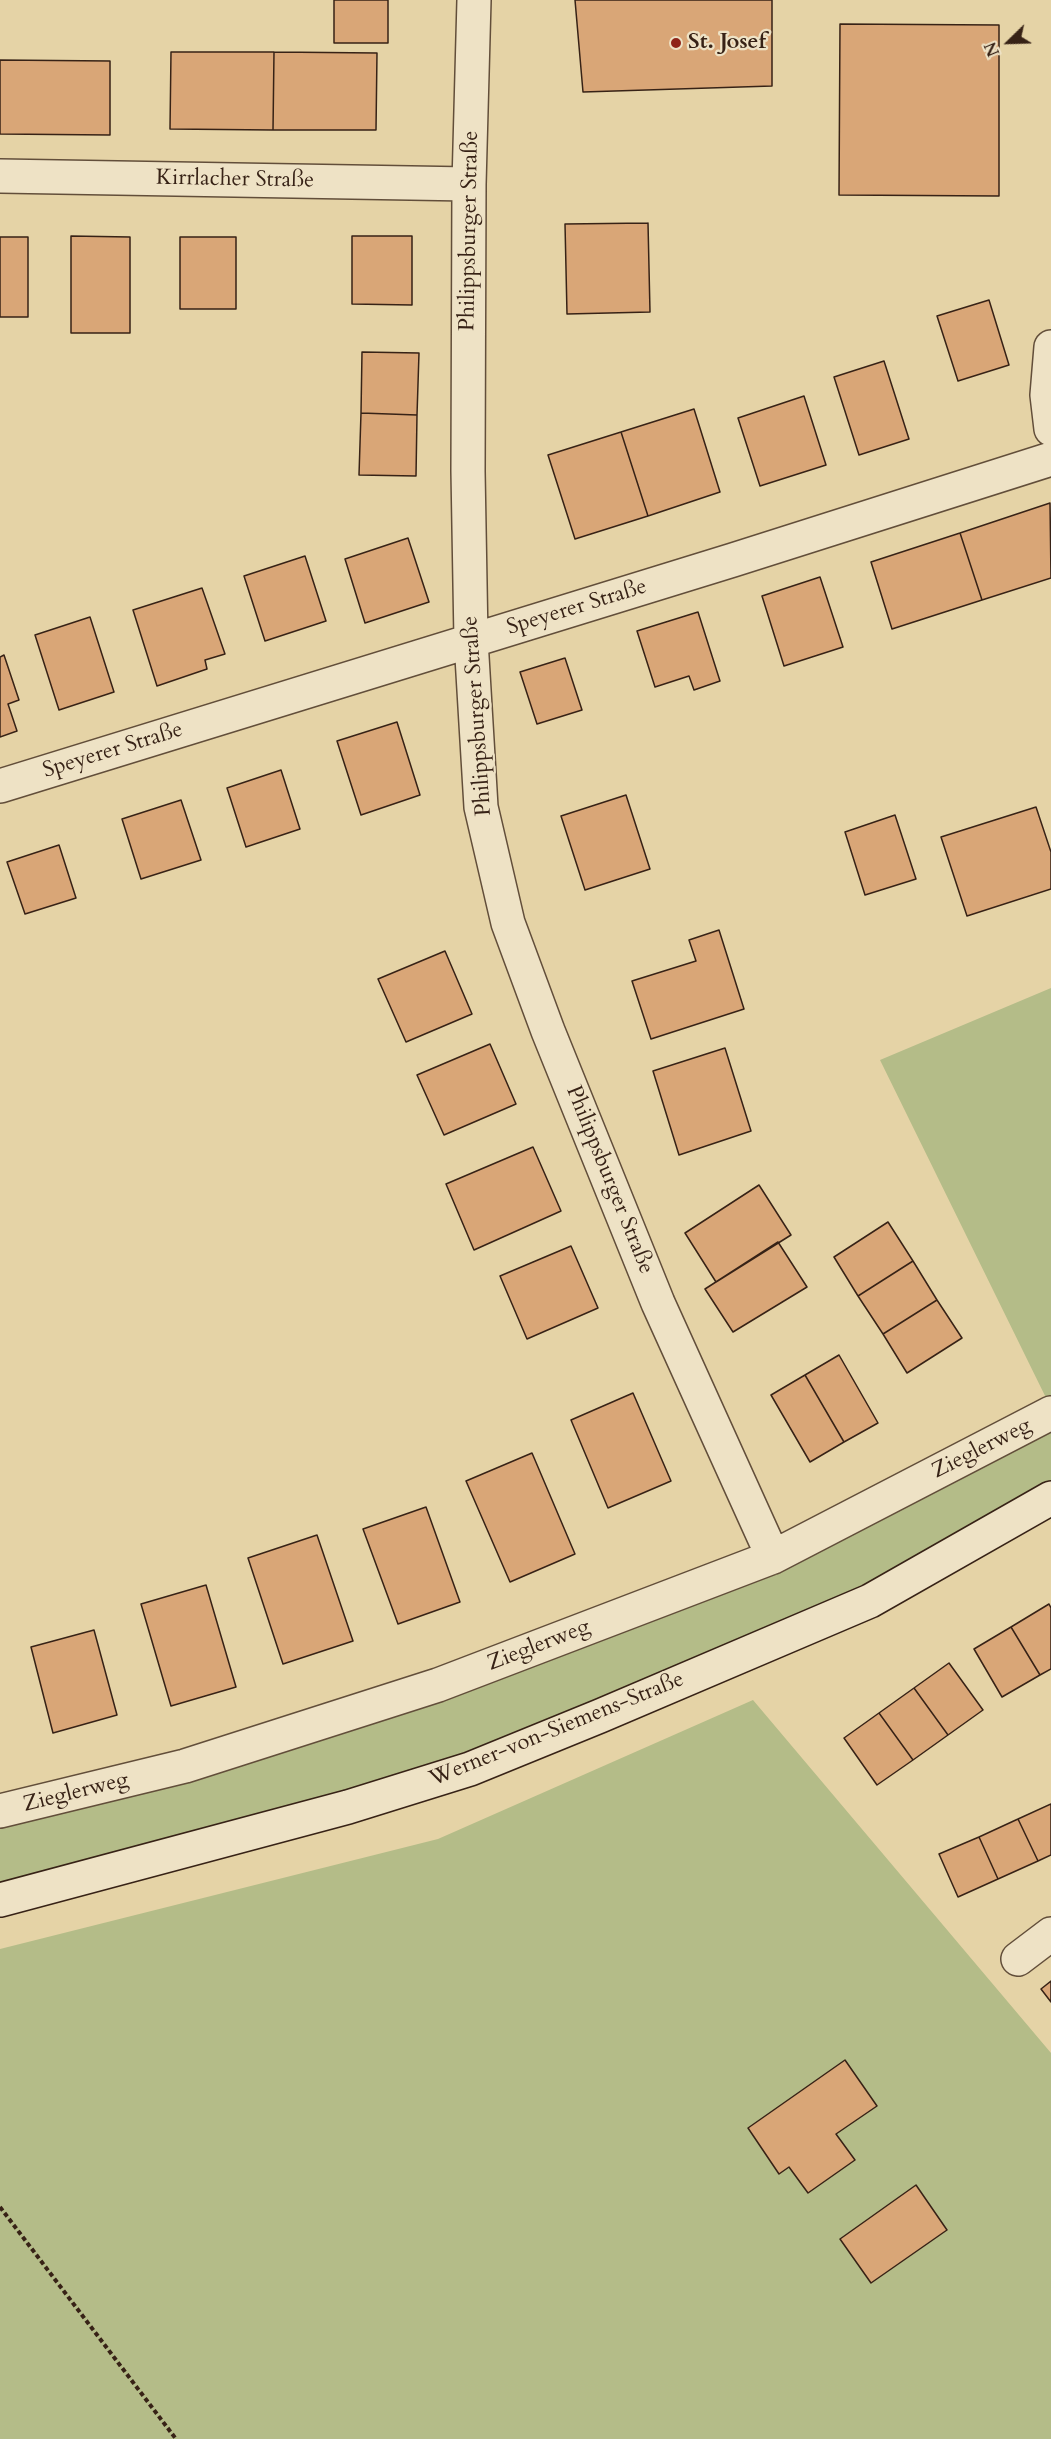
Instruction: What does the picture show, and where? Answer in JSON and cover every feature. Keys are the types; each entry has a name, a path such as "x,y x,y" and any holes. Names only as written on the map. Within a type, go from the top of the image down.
{"street":[{"name":"Philippsburger Straße","path":"474,0 469,184 468,471 471,640 481,807 508,923 548,1031 658,1303 773,1557"},
{"name":"Kirrlacher Straße","path":"0,176 469,184"},
{"path":"1051,347 1047,395 1051,429"},
{"name":"Speyerer Straße","path":"0,786 733,560 1051,459"},
{"name":"Zieglerweg","path":"0,1811 185,1766 438,1685 773,1557 1051,1413"},
{"name":"Werner-von-Siemens-Straße","path":"0,1900 348,1807 470,1769 870,1600 1051,1498"},
{"path":"1018,1959 1051,1934"}],"path":[{"path":"0,2207 176,2439"}],"green space":[{"path":"1051,988 1051,1408 880,1060"},
{"path":"1051,1413 1051,1498 470,1769 0,1900 0,1811 185,1766 773,1557"},
{"path":"753,1700 1051,2053 1051,2439 0,2439 0,1949 438,1839"}],"building":[{"path":"334,0 388,0 388,43 334,43"},
{"name":"St. Josef","path":"575,0 772,0 772,86 583,92"},
{"path":"840,24 999,25 999,196 839,195"},
{"path":"171,52 274,52 273,130 170,129"},
{"path":"274,52 377,53 376,130 273,130"},
{"path":"0,60 110,61 110,135 0,134"},
{"path":"648,223 650,312 567,314 565,224"},
{"path":"71,236 130,237 130,333 71,333"},
{"path":"352,236 412,236 412,305 352,304"},
{"path":"0,237 28,237 28,317 0,317"},
{"path":"180,237 236,237 236,309 180,309"},
{"path":"989,300 1009,365 958,381 937,316"},
{"path":"362,352 419,353 417,415 361,413"},
{"path":"884,361 909,439 859,455 834,377"},
{"path":"804,396 826,465 760,486 738,418"},
{"path":"694,409 720,492 648,516 621,432"},
{"path":"361,413 417,415 416,476 359,475"},
{"path":"621,432 648,516 575,539 548,455"},
{"path":"1050,503 1051,578 982,600 960,533"},
{"path":"960,533 982,600 892,629 871,562"},
{"path":"408,538 429,602 365,623 345,559"},
{"path":"305,556 326,621 265,641 244,576"},
{"path":"820,577 843,647 784,666 762,596"},
{"path":"202,588 225,654 205,660 207,669 157,686 133,610"},
{"path":"698,612 720,681 694,690 689,676 655,687 637,631"},
{"path":"90,617 114,692 59,710 35,635"},
{"path":"4,655 19,700 8,704 17,731 0,737 0,657"},
{"path":"565,658 582,710 537,724 520,672"},
{"path":"397,722 420,795 361,815 337,741"},
{"path":"281,770 300,829 246,847 227,788"},
{"path":"626,795 650,869 585,890 561,816"},
{"path":"181,800 201,860 141,879 122,819"},
{"path":"1036,807 1051,852 1051,889 967,916 941,837"},
{"path":"895,815 916,879 865,895 845,832"},
{"path":"59,845 76,898 25,914 7,862"},
{"path":"719,930 744,1009 651,1039 632,981 696,961 689,940"},
{"path":"445,951 472,1014 406,1042 378,979"},
{"path":"490,1044 516,1104 444,1135 417,1075"},
{"path":"725,1048 751,1131 679,1155 653,1071"},
{"path":"533,1147 561,1211 474,1250 446,1184"},
{"path":"759,1185 791,1235 716,1282 685,1233"},
{"path":"888,1222 913,1261 858,1296 834,1257"},
{"path":"778,1242 807,1287 733,1332 705,1289"},
{"path":"571,1246 598,1308 527,1339 500,1276"},
{"path":"913,1261 937,1300 883,1334 858,1296"},
{"path":"937,1300 962,1338 907,1373 883,1334"},
{"path":"839,1355 878,1423 844,1442 805,1375"},
{"path":"805,1375 844,1442 810,1462 771,1395"},
{"path":"633,1393 671,1481 608,1508 571,1420"},
{"path":"532,1453 575,1554 510,1582 466,1481"},
{"path":"426,1507 460,1602 398,1624 363,1529"},
{"path":"317,1535 353,1641 283,1664 248,1558"},
{"path":"206,1585 236,1687 171,1706 141,1604"},
{"path":"1049,1604 1051,1608 1051,1669 1040,1675 1011,1627"},
{"path":"1011,1627 1040,1675 1002,1697 974,1649"},
{"path":"94,1630 117,1715 53,1733 31,1647"},
{"path":"949,1663 983,1710 948,1735 914,1688"},
{"path":"914,1688 948,1735 913,1760 879,1713"},
{"path":"879,1713 913,1760 877,1785 844,1738"},
{"path":"1051,1804 1051,1855 1038,1861 1018,1819"},
{"path":"1018,1819 1038,1861 998,1879 979,1837"},
{"path":"979,1837 998,1879 958,1897 939,1854"},
{"path":"1051,1981 1051,2002 1041,1989"},
{"path":"845,2060 877,2106 836,2134 855,2160 808,2193 789,2167 779,2174 748,2128"},
{"path":"916,2185 947,2230 871,2283 840,2239"}],"place":[{"name":"St. Josef","path":"676,43"}]}
